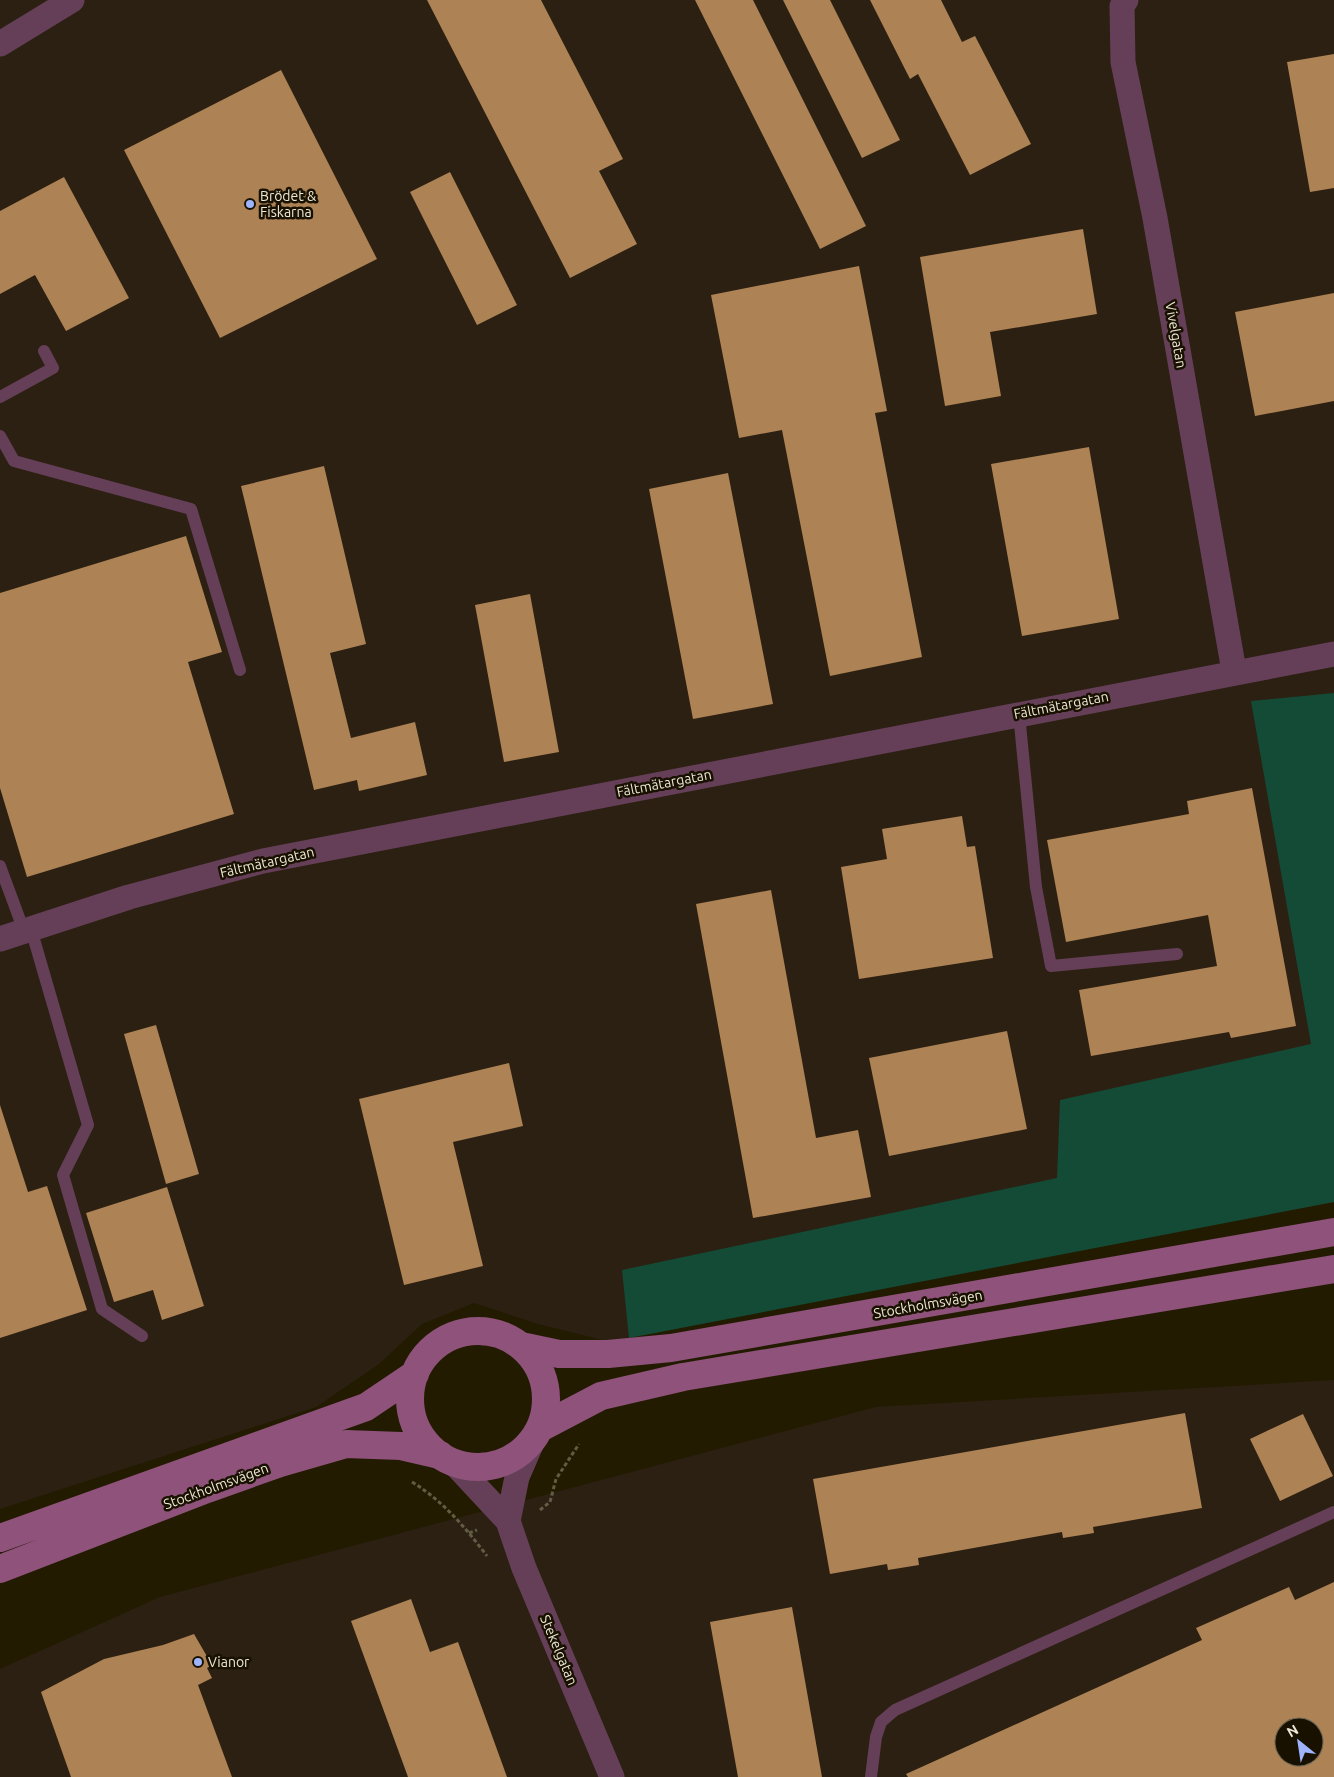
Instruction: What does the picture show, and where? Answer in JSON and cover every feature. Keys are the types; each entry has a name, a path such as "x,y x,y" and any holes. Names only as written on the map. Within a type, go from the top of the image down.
{"main road":[{"name":"Stockholmsvägen","path":"521,1346 559,1354 608,1354 671,1348 1334,1232"},
{"path":"537,1434 545,1416 545,1389 533,1358 521,1346 496,1334 478,1332 453,1336 439,1344 421,1361 415,1374 410,1398 412,1414 422,1437 447,1459 478,1468 501,1464 514,1457 537,1434 601,1396 683,1377 1334,1269"},
{"name":"Stockholmsvägen","path":"0,1538 366,1407 415,1374"},
{"name":"Stockholmsvägen","path":"0,1569 207,1489 280,1463 346,1444 401,1446 447,1459"}],"street":[{"path":"0,44 72,0"},
{"name":"Vivelgatan","path":"1126,0 1122,6 1123,62 1155,218 1234,671"},
{"name":"Fältmätargatan","path":"0,939 129,897 263,861 1234,671 1334,654"},
{"path":"508,1521 517,1477 537,1434"},
{"path":"447,1459 508,1521"},
{"name":"Stekelgatan","path":"508,1521 524,1568 612,1777"}],"lane":[{"path":"0,397 53,368 44,351"},
{"path":"0,436 14,461 191,509 240,670"},
{"path":"1019,714 1036,887 1051,966 1177,954"},
{"path":"0,866 27,930 88,1125 63,1175 102,1310 142,1336"},
{"path":"871,1777 876,1737 881,1722 895,1710 1334,1512"}],"path":[{"path":"410,1480 445,1506 470,1533 536,1514 550,1502 556,1479 568,1457 584,1438"}],"shaded area":[{"path":"0,0 1334,0 1334,1178 898,1272 611,1342 538,1324 474,1303 422,1324 379,1364 316,1407 0,1509"},
{"path":"1334,1380 1334,1777 0,1777 0,1669 160,1597 876,1407"}],"green space":[{"path":"1334,693 1334,1202 629,1338 622,1270 1057,1178 1060,1100 1311,1044 1251,701"}],"building":[{"path":"427,0 541,0 623,159 599,171 637,244 570,278"},
{"path":"695,0 753,0 866,226 820,249"},
{"path":"783,0 830,0 900,140 862,158"},
{"path":"870,0 941,0 962,42 975,36 1031,144 970,175 918,74 910,79"},
{"path":"1334,54 1334,188 1310,192 1287,62"},
{"name":"Brödet & Fiskarna","path":"281,70 377,259 220,338 124,150"},
{"path":"450,172 517,305 477,325 410,192"},
{"path":"64,177 129,298 66,331 35,275 0,294 0,211"},
{"path":"1083,229 1097,314 990,332 1001,396 945,406 920,257"},
{"path":"859,266 887,411 875,413 922,657 830,676 782,430 739,438 711,295"},
{"path":"1334,293 1334,401 1255,416 1235,312"},
{"path":"1089,447 1119,619 1022,636 991,464"},
{"path":"324,466 366,644 330,653 351,738 415,722 427,775 359,791 357,780 314,790 241,486"},
{"path":"728,473 773,704 693,719 649,489"},
{"path":"186,536 222,652 188,662 234,814 27,877 0,788 0,593"},
{"path":"530,594 559,752 504,762 475,605"},
{"path":"1252,788 1296,1026 1231,1038 1229,1032 1091,1056 1079,990 1217,966 1208,915 1066,942 1047,840 1189,814 1187,801"},
{"path":"962,816 967,847 975,846 993,958 859,979 841,867 887,859 882,829"},
{"path":"771,890 816,1138 858,1130 871,1197 753,1218 696,904"},
{"path":"156,1025 199,1174 166,1184 124,1034"},
{"path":"1007,1031 1027,1129 889,1156 869,1058"},
{"path":"509,1063 523,1126 453,1142 483,1266 404,1285 359,1099"},
{"path":"0,1105 28,1192 47,1186 87,1310 0,1338"},
{"path":"167,1187 204,1306 162,1320 153,1290 114,1302 86,1213"},
{"path":"1185,1413 1202,1508 1093,1527 1094,1533 1063,1538 1062,1532 918,1558 919,1565 888,1570 887,1564 830,1574 813,1479"},
{"path":"1303,1414 1333,1476 1280,1501 1250,1439"},
{"path":"1334,1582 1334,1777 908,1777 906,1774 1202,1640 1196,1628 1289,1587 1295,1600"},
{"path":"411,1599 430,1652 458,1642 507,1777 408,1777 351,1621"},
{"path":"792,1607 822,1777 738,1777 710,1622"},
{"path":"194,1634 212,1665 207,1668 212,1678 198,1685 232,1777 71,1777 41,1692 104,1659 163,1645"}],"place":[{"name":"Brödet & Fiskarna","path":"250,204"},
{"name":"Vianor","path":"198,1662"}]}
